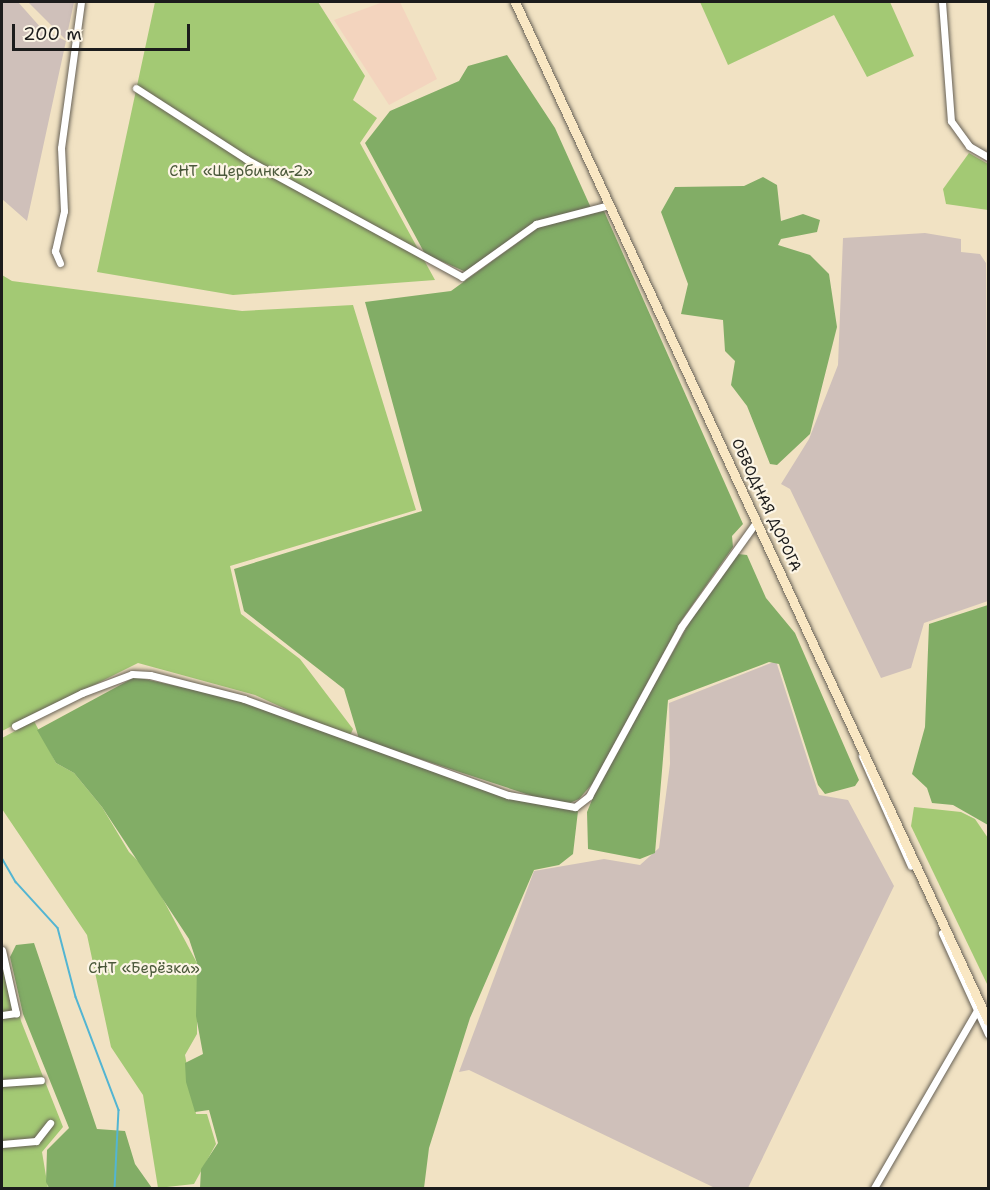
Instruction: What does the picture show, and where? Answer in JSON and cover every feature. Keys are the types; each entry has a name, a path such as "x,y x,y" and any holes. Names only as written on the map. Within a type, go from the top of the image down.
{"main road":[{"name":"ОБВОДНАЯ ДОРОГА","path":"515,2 988,1021"}],"street":[{"path":"60,263 55,251 64,211 61,148 81,2"},
{"path":"942,2 951,121 969,146 988,157"},
{"path":"136,88 265,170 462,277 536,224 609,205"},
{"path":"15,726 82,693 132,675 150,675 244,699 508,795 574,807 589,796 681,627 757,521"},
{"path":"857,739 865,768 988,1034"},
{"path":"2,950 16,1013 2,1015"},
{"path":"874,1188 965,1035 977,1010"},
{"path":"965,1035 979,1030 988,1034"},
{"path":"2,1083 41,1080"},
{"path":"2,1144 36,1141 50,1123"}],"shaded area":[{"path":"2,2 18,2 42,29 66,41 27,221 2,199"},
{"path":"28,2 74,2 66,40"},
{"path":"383,2 400,2 437,79 389,105 334,20"},
{"path":"925,233 961,239 961,252 980,254 986,263 988,601 924,623 911,668 881,678 790,489 781,484 809,439 838,365 843,238"},
{"path":"776,661 819,795 848,800 894,886 748,1188 715,1188 469,1070 459,1072 534,871 604,859 640,865 659,848 670,764 669,703"}],"green space":[{"name":"СНТ «Щербинка-2»","path":"155,2 318,2 365,76 353,100 377,118 360,143 435,280 233,295 97,272"},
{"path":"700,2 890,2 914,56 867,77 834,15 728,65"},
{"path":"507,55 555,128 591,208 540,220 466,272 425,254 365,143 390,111 459,81 468,66"},
{"path":"969,153 988,164 988,210 946,204 943,189"},
{"path":"763,177 777,185 781,221 803,214 820,220 817,232 781,239 778,245 810,255 829,274 837,327 810,434 777,465 770,464 747,406 731,385 735,361 725,351 723,320 681,314 688,284 661,212 675,187 744,186"},
{"path":"604,211 743,524 732,536 733,547 681,621 593,783 579,799 563,806 359,739 344,689 244,611 234,569 422,511 365,302 451,291 542,225"},
{"path":"2,275 12,281 242,311 353,305 416,510 230,566 241,614 300,659 353,729 349,738 255,695 138,663 2,731"},
{"path":"738,554 747,555 766,598 795,633 859,780 855,786 825,794 818,785 779,664 769,662 668,700 655,853 640,859 588,849 587,812 599,783 692,618"},
{"path":"988,605 988,825 953,805 932,803 927,788 912,774 925,727 929,624"},
{"path":"135,677 236,699 503,797 578,811 573,854 559,865 534,870 470,1018 429,1148 424,1188 200,1188 201,1169 218,1143 209,1110 195,1112 186,1082 185,1063 203,1054 196,1016 197,963 189,939 102,807 74,773 56,763 37,730"},
{"name":"СНТ «Берёзка»","path":"34,721 56,763 74,773 102,807 129,852 148,871 197,963 197,1034 185,1055 196,1114 207,1114 216,1144 194,1184 158,1188 143,1095 111,1047 87,935 2,809 2,738"},
{"path":"914,807 961,812 975,819 988,838 988,986 911,826"},
{"path":"2,943 21,1021 63,1127 42,1152 48,1188 2,1188"},
{"path":"34,943 97,1129 125,1131 135,1164 152,1188 49,1188 46,1182 47,1150 69,1128 23,1014 10,957 16,945"}],"waterway":[{"path":"2,858 16,882 58,928 76,997 119,1110 115,1188"}]}
